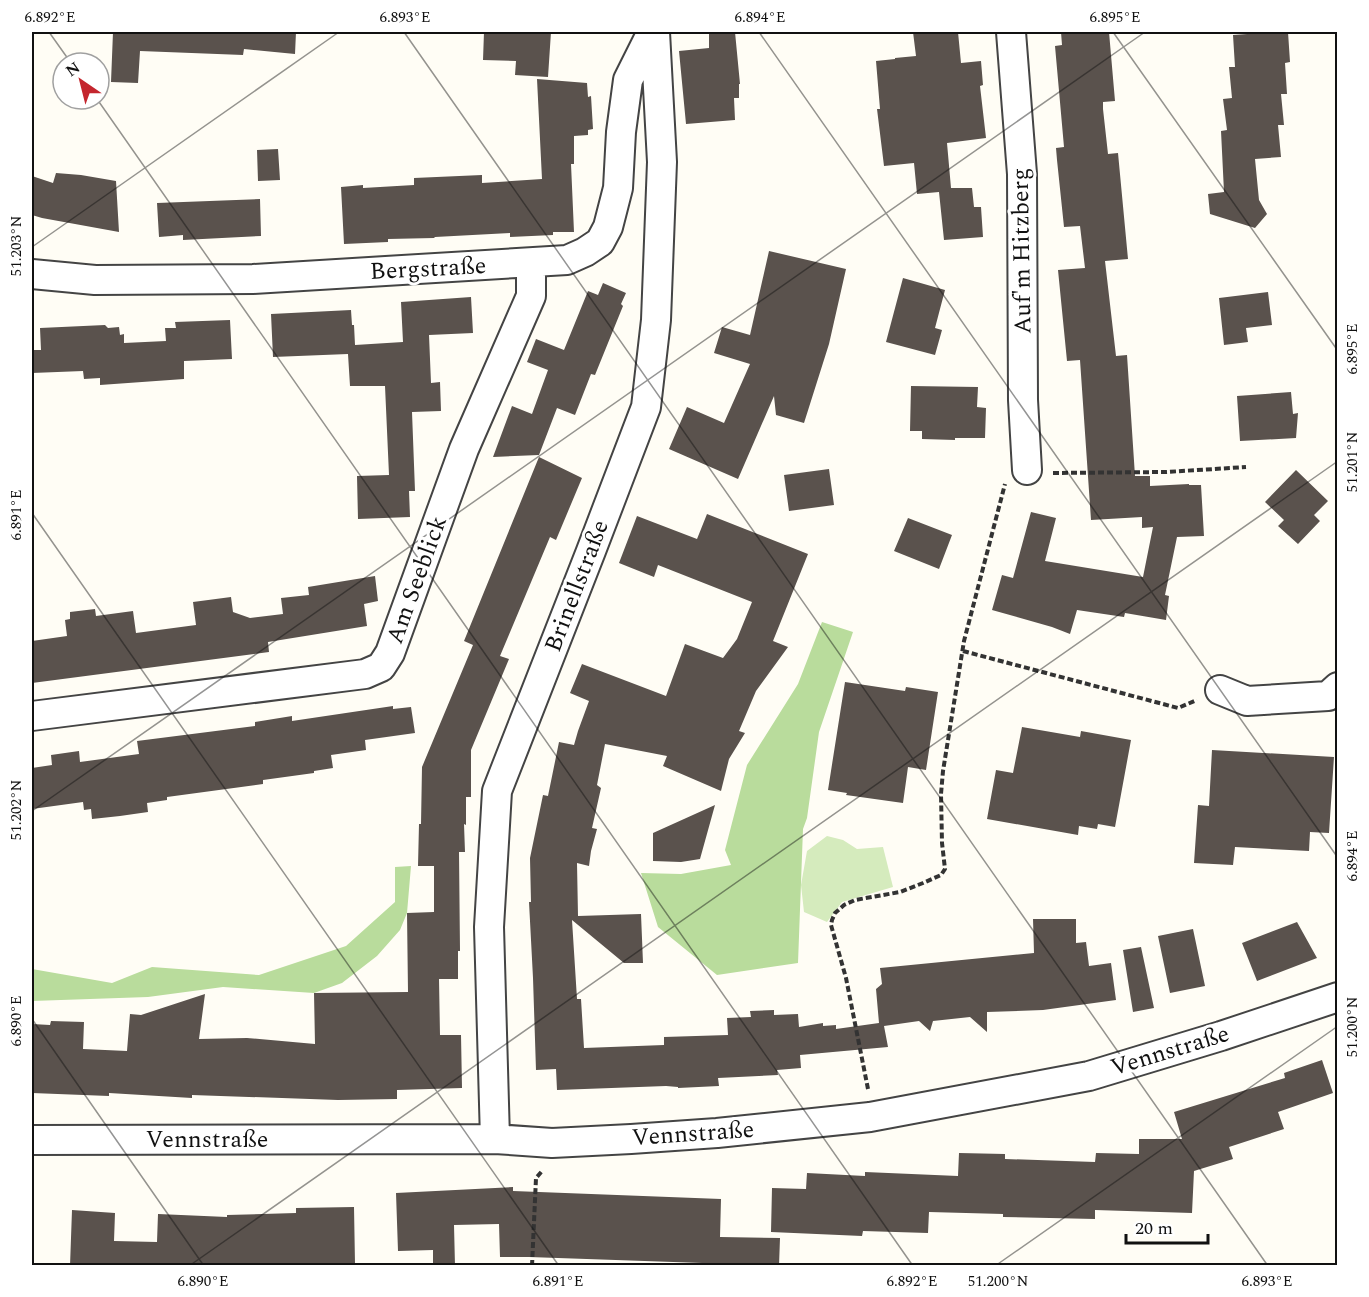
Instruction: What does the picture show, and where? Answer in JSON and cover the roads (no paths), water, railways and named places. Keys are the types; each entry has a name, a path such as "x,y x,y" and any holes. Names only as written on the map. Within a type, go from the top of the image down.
{"street":[{"name":"Bergstraße","path":"32,274 95,280 253,279 567,260 600,242 608,227 618,188 621,132 628,80 654,32"},
{"name":"Brinellstraße","path":"495,1139 489,927 497,791 646,407 656,320 662,162 654,32"},
{"name":"Auf'm Hitzberg","path":"1011,32 1022,174 1023,400 1027,470"},
{"name":"Am Seeblick","path":"32,716 365,674 381,667 390,653 464,449 531,296 531,263"},
{"path":"1220,690 1246,701 1328,696 1338,687"},
{"name":"Vennstraße","path":"32,1140 495,1139 552,1143 717,1133 870,1117 1089,1076 1338,997"}]}
